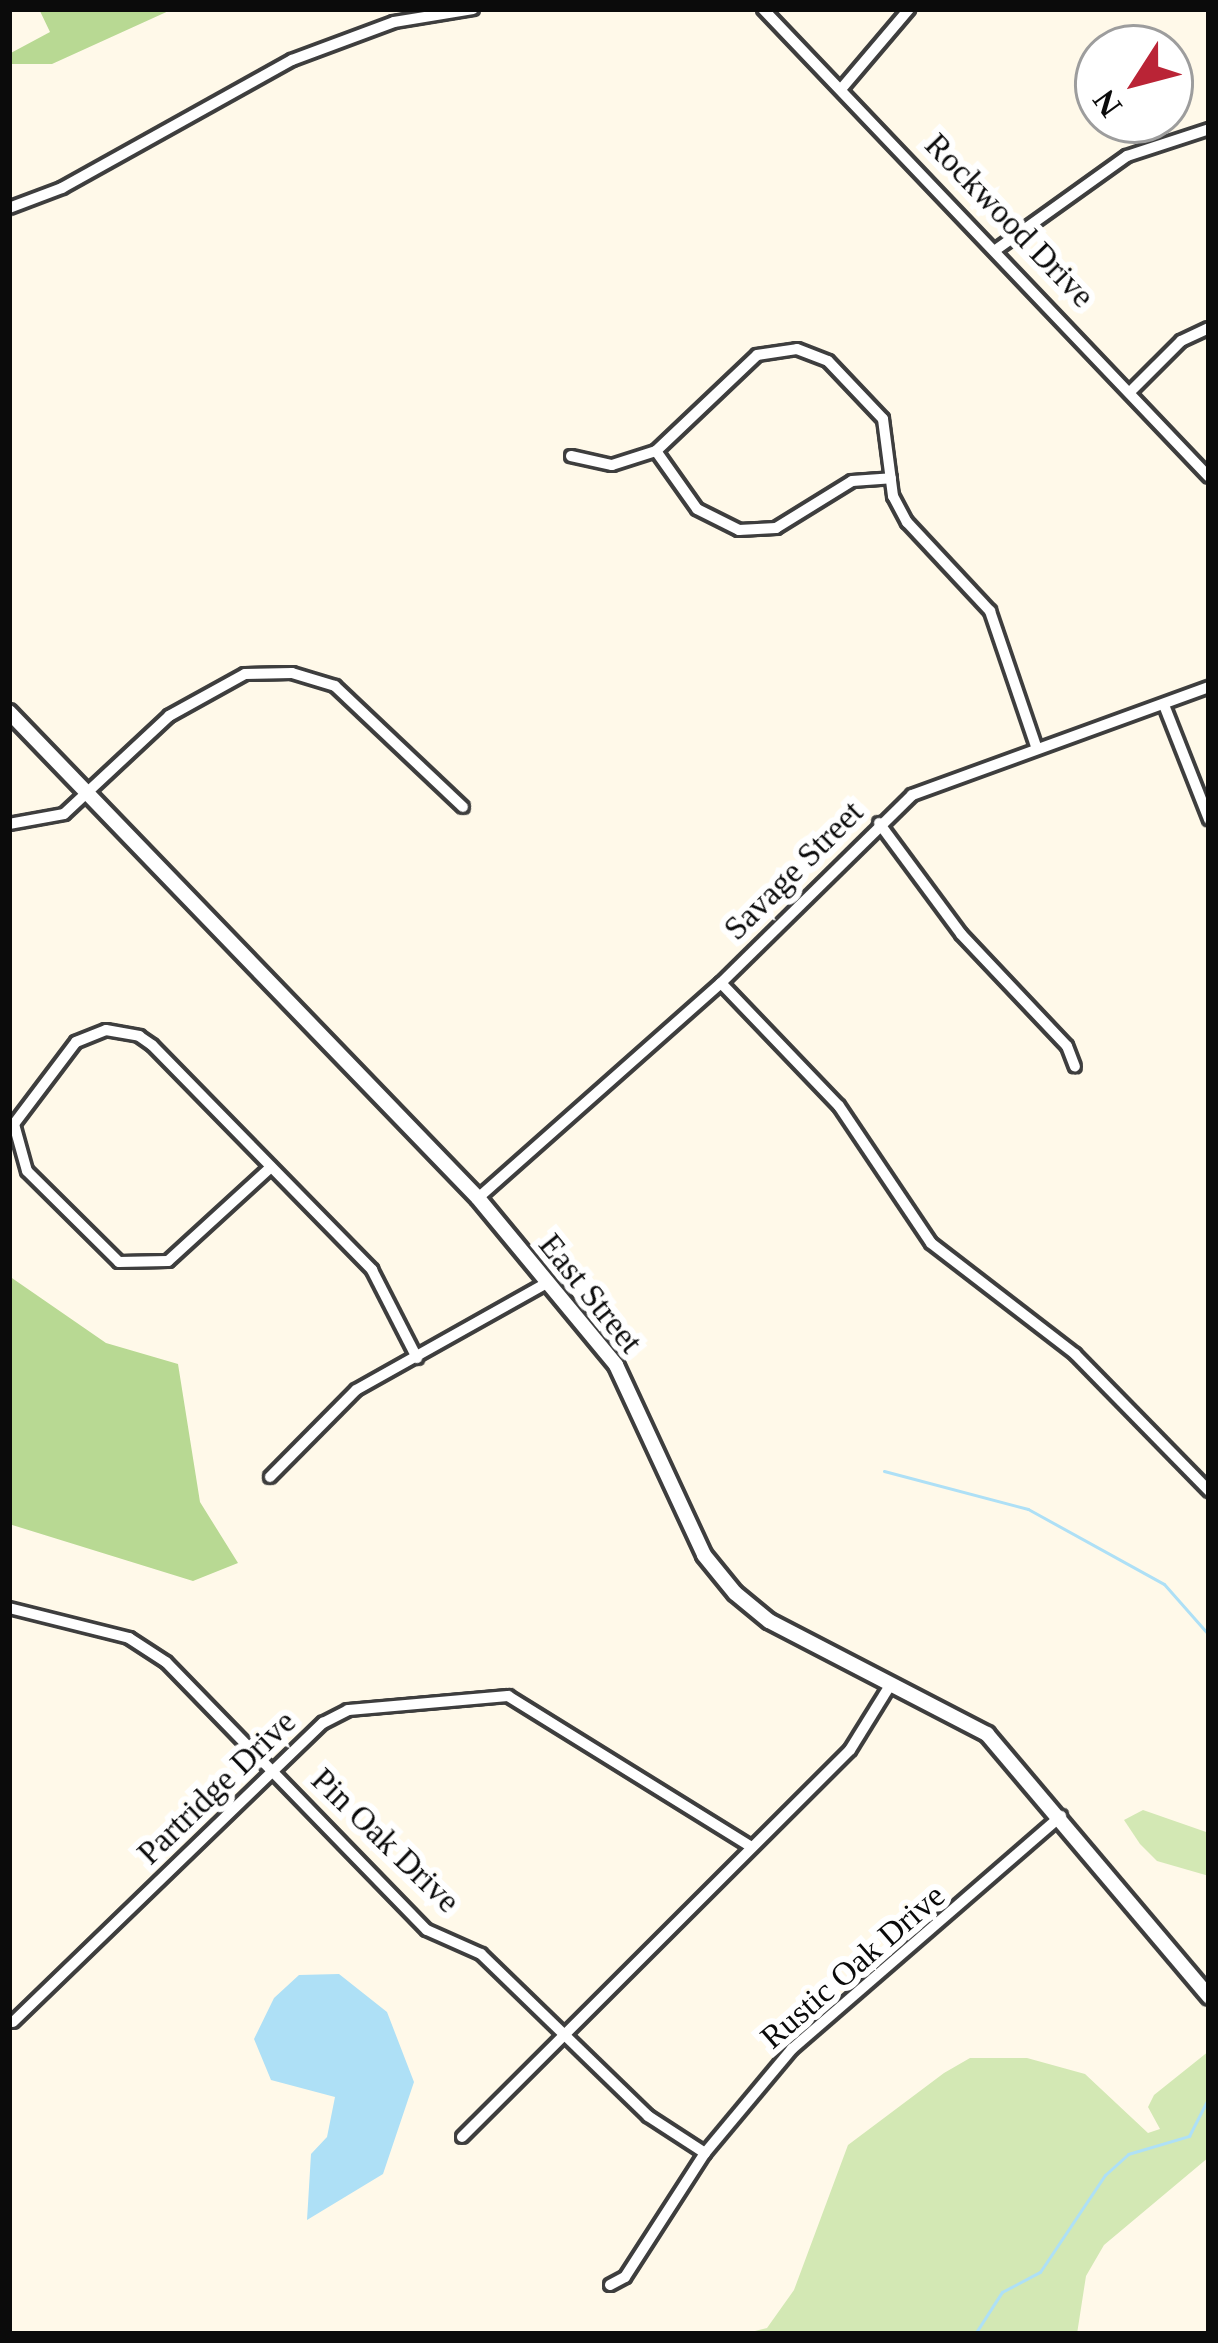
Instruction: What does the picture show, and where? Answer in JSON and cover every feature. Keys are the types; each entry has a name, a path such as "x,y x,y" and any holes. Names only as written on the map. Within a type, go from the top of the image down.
{"street":[{"path":"9,208 62,188 292,60 394,22 473,9"},
{"name":"Rockwood Drive","path":"764,9 1133,389 1209,476"},
{"path":"842,88 909,9"},
{"path":"998,249 1127,156 1209,129"},
{"path":"1133,389 1181,341 1209,328"},
{"path":"572,456 612,465 656,452 743,364 796,350 828,362 883,419 891,478 907,522 990,611 1036,746"},
{"path":"656,452 697,509 739,530 776,528 852,481 891,478"},
{"path":"9,824 51,819 89,794 202,690 245,674 292,673 335,686 372,713 463,807"},
{"name":"Savage Street","path":"478,1198 721,983 912,795 1036,746 1209,687"},
{"path":"1164,705 1209,820"},
{"name":"East Street","path":"9,712 478,1198 616,1365 704,1555 735,1593 987,1734 1209,1997"},
{"path":"879,823 961,934 1067,1046 1075,1067"},
{"path":"721,983 839,1106 932,1243 1075,1354 1209,1491"},
{"path":"271,1167 168,1261 119,1262 27,1171 14,1124 76,1042 123,1031 152,1045 271,1167 382,1283 417,1358"},
{"path":"270,1477 356,1390 547,1283"},
{"name":"Pin Oak Drive","path":"9,1607 128,1638 166,1662 427,1930 481,1954 648,2116 705,2153"},
{"path":"462,2137 850,1750 891,1684"},
{"name":"Partridge Drive","path":"13,2022 274,1770 348,1710 508,1696 752,1847"},
{"name":"Rustic Oak Drive","path":"610,2285 626,2277 705,2153 792,2049 1060,1816"}],"green space":[{"path":"39,9 173,9 52,64 9,64 9,54 50,32"},
{"path":"9,1276 106,1343 178,1364 200,1502 238,1563 193,1581 9,1524"},
{"path":"1143,1810 1209,1833 1209,1876 1157,1861 1140,1844 1124,1820"},
{"path":"1209,2051 1209,2157 1104,2245 1086,2276 1077,2334 743,2334 767,2328 794,2290 848,2145 944,2073 970,2058 1027,2058 1085,2074 1148,2133 1160,2129 1148,2107 1154,2095"}],"water":[{"path":"339,1974 387,2012 414,2082 383,2174 307,2220 311,2154 327,2137 335,2097 271,2080 254,2039 274,1998 299,1975"}],"waterway":[{"path":"884,1471 1028,1509 1164,1584 1209,1635"},
{"path":"975,2334 1002,2292 1040,2272 1105,2175 1128,2154 1189,2136 1209,2097"}]}
